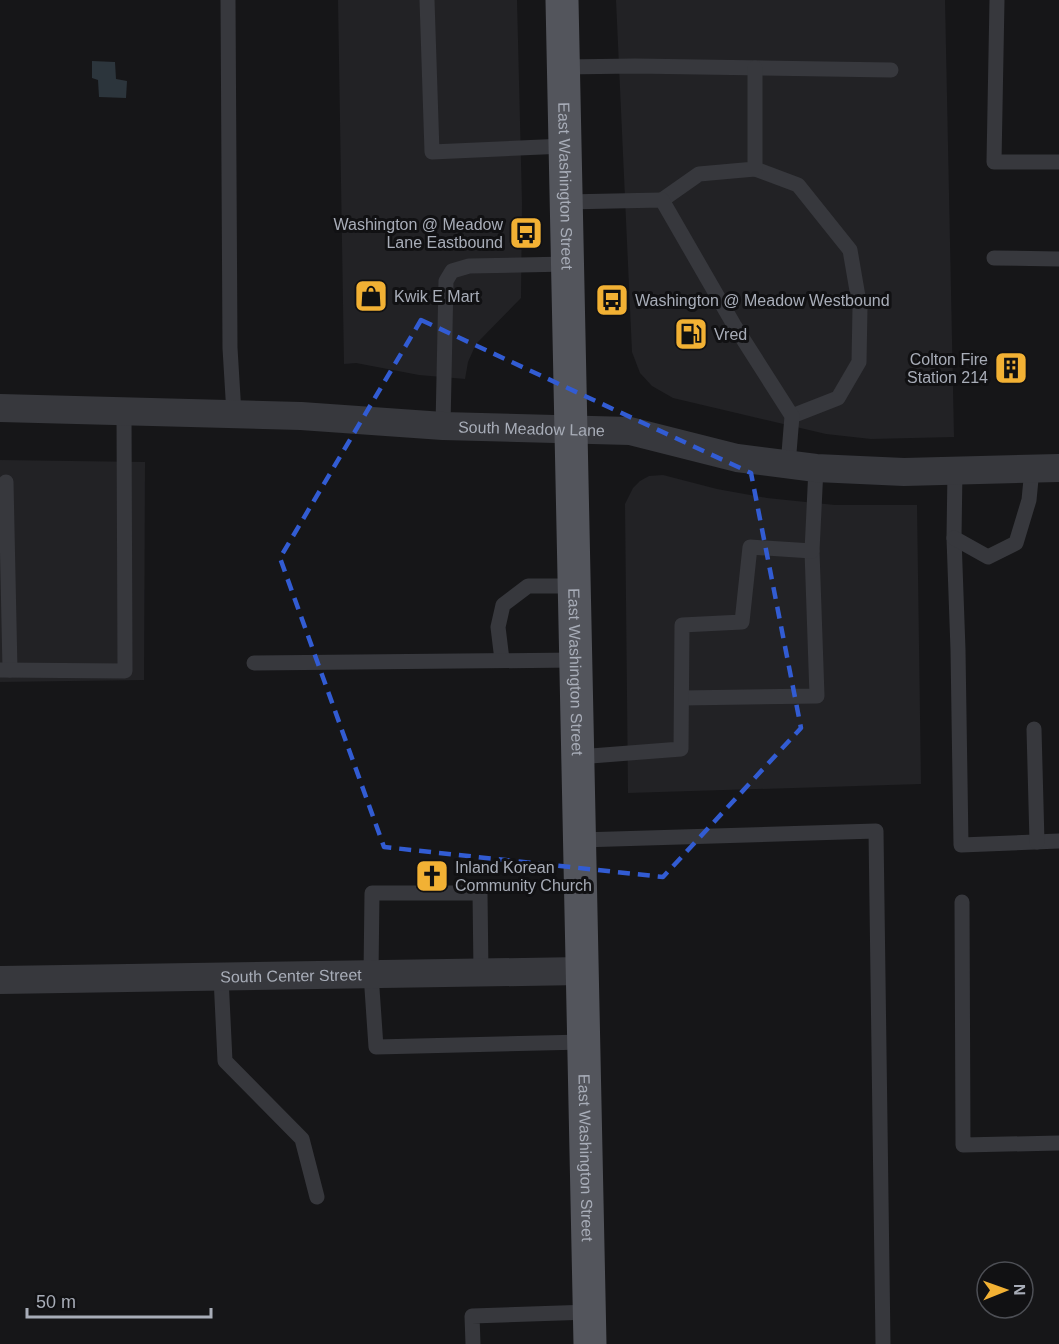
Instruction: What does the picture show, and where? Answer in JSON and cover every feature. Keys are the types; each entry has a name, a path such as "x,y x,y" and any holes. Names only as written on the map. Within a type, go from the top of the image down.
{"main road":[{"name":"East Washington Street","path":"562,0 590,1344"}],"street":[{"name":"South Meadow Lane","path":"0,408 234,414 443,426 630,431 737,458 802,466 904,472 1046,468"},
{"name":"South Center Street","path":"0,980 582,971"}],"lane":[{"path":"228,0 230,348 234,414"},
{"path":"427,0 432,153 565,146"},
{"path":"997,0 994,162 1059,162"},
{"path":"564,67 891,70"},
{"path":"755,68 755,169"},
{"path":"566,202 662,200 699,174 755,169 798,185 850,250 860,308 859,362 838,398 792,416"},
{"path":"662,200 734,325 792,416 802,466 812,551 817,696 682,698"},
{"path":"994,258 1059,259"},
{"path":"443,426 446,281 452,271 469,266 568,264"},
{"path":"6,482 5,670 125,671 124,411"},
{"path":"954,538 988,557 1016,543 1029,500 1046,468"},
{"path":"955,471 954,538 961,844 1059,841"},
{"path":"578,757 681,749 682,625 742,622 750,547 812,551"},
{"path":"502,660 498,627 504,605 528,586 574,586"},
{"path":"254,663 576,660"},
{"path":"1034,729 1036,842"},
{"path":"580,840 876,831 884,1344"},
{"path":"481,973 480,893 372,893 371,974 376,1047 584,1042"},
{"path":"962,902 963,1145 1059,1143"},
{"path":"220,977 225,1061 302,1139 317,1197"},
{"path":"473,1344 472,1316 590,1312"}],"highlighted area":[{"path":"421,320 751,473 801,728 663,877 384,847 280,558"}],"shaded area":[{"path":"338,0 517,0 522,203 521,298 476,344 468,362 465,379 419,375 356,363 344,364"},
{"path":"616,0 945,0 954,437 871,439 826,434 673,398 652,386 640,373 632,352"},
{"path":"92,61 115,62 116,79 127,81 126,98 99,97 98,80 92,78"},
{"path":"0,460 145,462 144,680 0,682"},
{"path":"663,475 717,489 767,498 835,505 917,505 921,784 628,793 625,504 633,488 640,481 649,476"}],"place":[{"name":"Washington @ Meadow Lane Eastbound","path":"526,233"},
{"name":"Kwik E Mart","path":"371,296"},
{"name":"Washington @ Meadow Westbound","path":"612,300"},
{"name":"Vred","path":"691,334"},
{"name":"Colton Fire Station 214","path":"1011,368"},
{"name":"Inland Korean Community Church","path":"432,876"}]}
